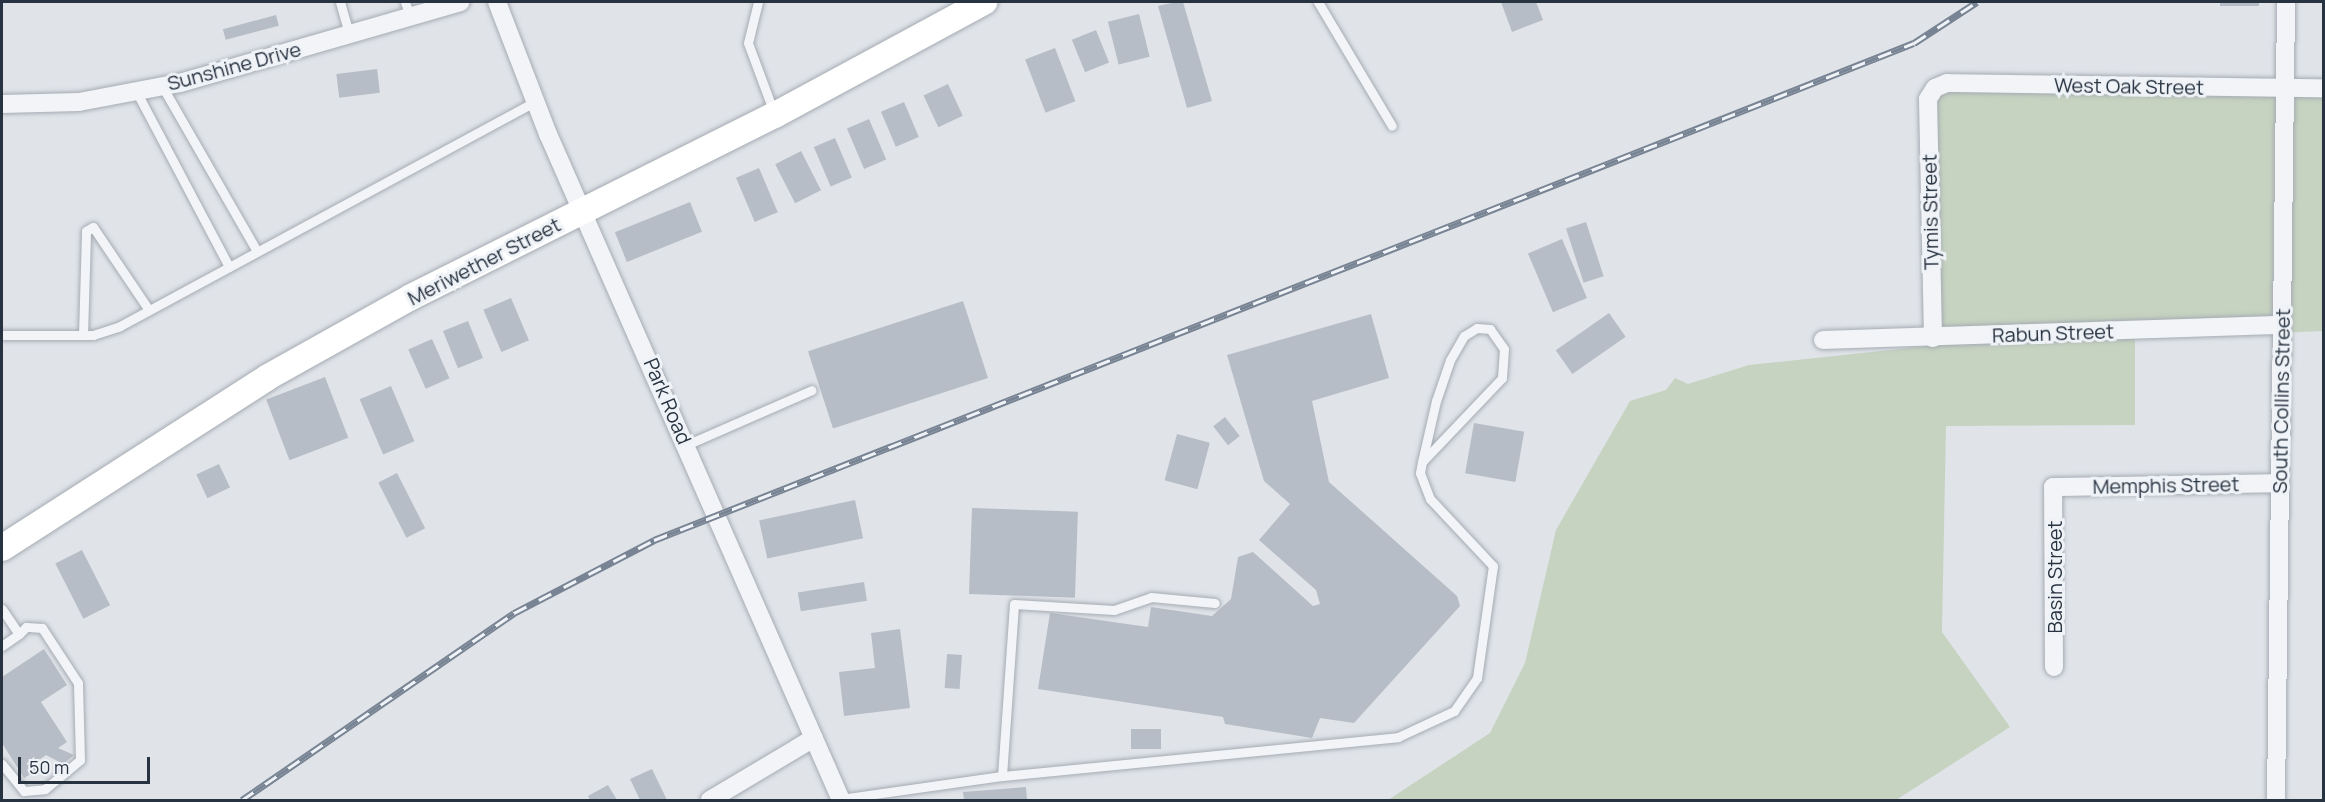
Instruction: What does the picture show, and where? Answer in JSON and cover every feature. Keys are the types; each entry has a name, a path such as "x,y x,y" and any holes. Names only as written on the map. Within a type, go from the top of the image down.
{"street":[{"name":"Sunshine Drive","path":"2,104 79,102 162,86 349,34 408,9 461,2"},
{"name":"Park Road","path":"497,2 534,102 585,209 841,800"},
{"name":"Meriwether Street","path":"2,548 268,377 585,209 775,115 984,2"},
{"name":"South Collins Street","path":"2276,801 2286,2"},
{"name":"West Oak Street","path":"1935,87 1947,83 2324,88"},
{"name":"Tymis Street","path":"1933,338 1928,99 1935,87"},
{"name":"Rabun Street","path":"1824,340 1933,338 2282,324"},
{"name":"Memphis Street","path":"2053,488 2279,483"},
{"name":"Basin Street","path":"2053,488 2054,667"},
{"path":"710,801 813,738"}],"lane":[{"path":"340,2 349,34"},
{"path":"758,2 748,44 775,115"},
{"path":"1318,2 1392,126"},
{"path":"162,86 257,251"},
{"path":"136,91 229,267"},
{"path":"2,335 82,335 120,326 534,102"},
{"path":"82,335 86,231 93,227 149,310"},
{"path":"841,800 1002,776 1387,739 1434,724 1454,711 1477,678 1493,567 1430,500 1422,484 1422,462 1450,360 1464,336 1477,328 1490,329 1504,349 1502,378 1422,462"},
{"path":"686,445 812,390"},
{"path":"1002,776 1014,604 1114,610 1151,597 1215,603"},
{"path":"2,609 19,634"},
{"path":"2,646 26,627 42,628 78,683 80,760 45,789 24,791 2,764"}],"green space":[{"path":"1935,87 2323,88 2323,331 2135,339 2135,425 1946,426 1942,632 2010,727 1896,800 1388,800 1490,733 1525,663 1556,530 1630,401 1666,390 1675,378 1688,384 1749,365 1937,345"}],"building":[{"path":"1183,2 1212,101 1187,108 1158,6"},
{"path":"1501,2 1536,2 1543,20 1512,32"},
{"path":"2220,2 2259,2 2259,6 2220,6"},
{"path":"1139,14 1150,57 1119,64 1108,22"},
{"path":"276,15 279,26 226,40 223,29"},
{"path":"1096,30 1109,62 1085,72 1072,40"},
{"path":"1055,48 1075,101 1046,113 1025,59"},
{"path":"377,69 380,93 339,98 336,74"},
{"path":"948,84 963,116 938,127 924,95"},
{"path":"904,102 919,137 896,147 881,112"},
{"path":"869,119 886,160 864,169 847,128"},
{"path":"835,138 852,178 831,187 814,147"},
{"path":"801,151 821,190 795,203 775,164"},
{"path":"759,168 778,212 755,222 736,178"},
{"path":"690,202 702,232 627,262 615,232"},
{"path":"1586,222 1604,276 1584,283 1566,228"},
{"path":"1562,239 1587,298 1553,312 1528,253"},
{"path":"511,298 529,340 501,352 483,310"},
{"path":"963,301 988,378 833,428 808,351"},
{"path":"1609,313 1626,337 1572,374 1556,350"},
{"path":"1371,314 1389,378 1312,401 1329,482 1457,596 1460,606 1354,723 1320,718 1312,738 1225,724 1223,717 1038,689 1050,613 1148,627 1151,607 1212,616 1231,599 1238,557 1253,552 1313,606 1320,604 1316,590 1259,540 1290,504 1264,481 1227,355"},
{"path":"468,321 483,358 458,368 443,331"},
{"path":"432,339 449,378 426,389 408,350"},
{"path":"325,377 348,438 289,460 266,400"},
{"path":"391,386 414,441 383,455 360,399"},
{"path":"1225,417 1240,436 1228,445 1213,426"},
{"path":"1474,423 1524,432 1515,482 1465,473"},
{"path":"1177,434 1210,443 1197,489 1165,480"},
{"path":"219,464 230,488 207,498 196,475"},
{"path":"397,473 425,528 406,538 378,483"},
{"path":"855,500 863,538 767,559 759,520"},
{"path":"972,508 1078,512 1075,598 969,594"},
{"path":"82,550 110,605 83,619 55,564"},
{"path":"864,582 867,601 801,611 798,592"},
{"path":"900,629 910,708 844,716 839,672 875,668 871,633"},
{"path":"44,649 67,685 41,702 67,742 58,748 74,755 63,764 46,755 36,762 40,768 24,778 2,743 2,677"},
{"path":"947,654 962,655 960,689 945,688"},
{"path":"1131,729 1161,729 1161,749 1131,749"},
{"path":"652,769 667,800 640,800 630,779"},
{"path":"608,785 617,800 590,800 588,796"},
{"path":"1026,787 1027,799 964,800 963,792"}],"railway":[{"path":"242,800 514,613 654,540 1914,43 1977,2"}]}
